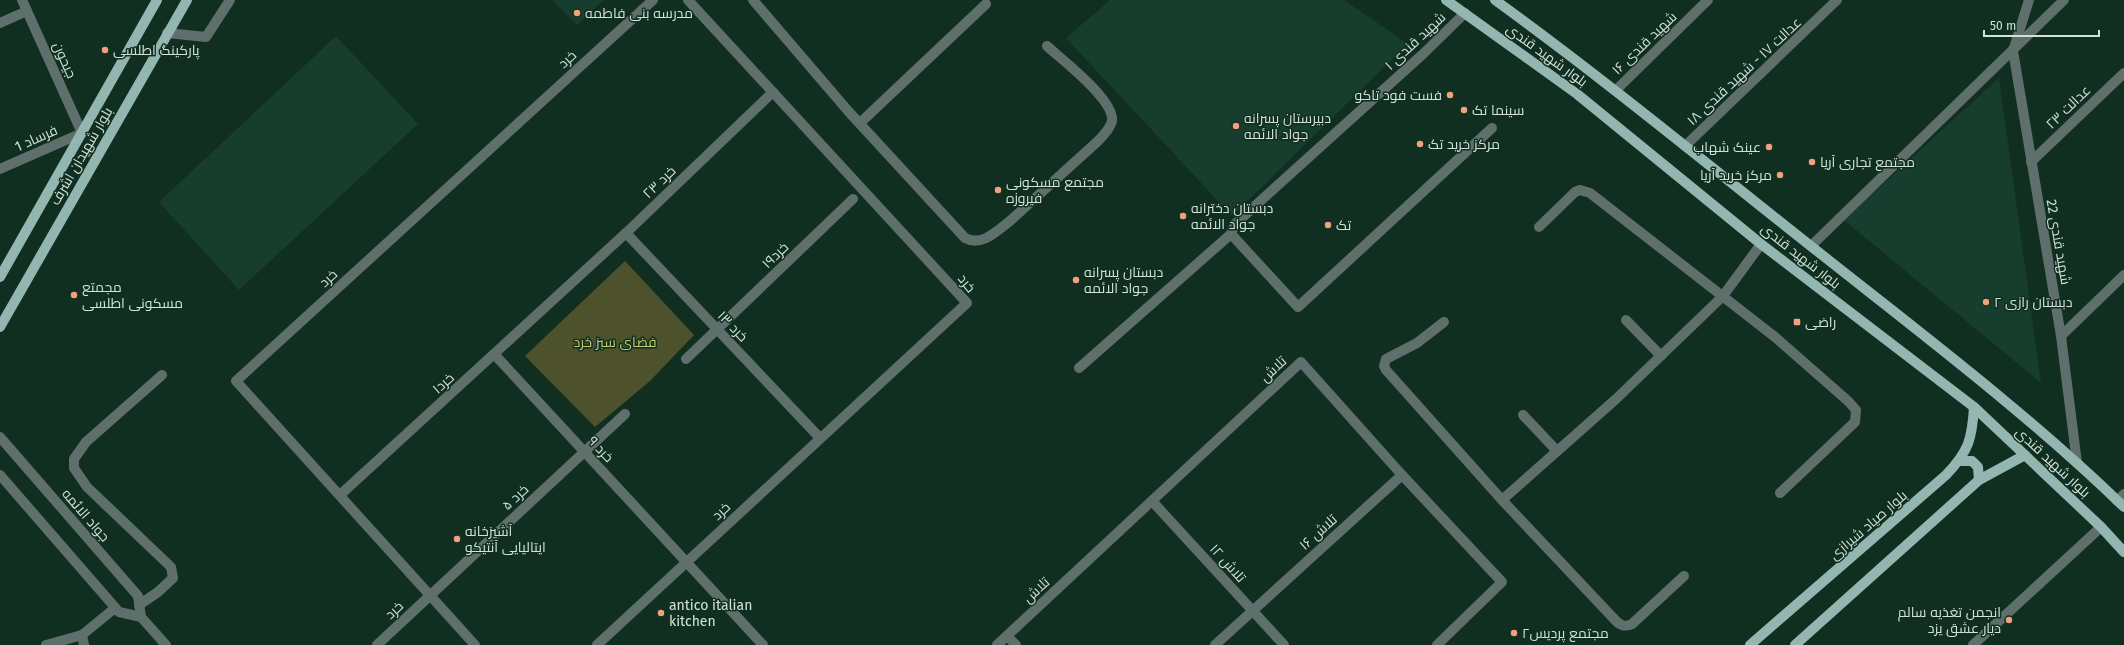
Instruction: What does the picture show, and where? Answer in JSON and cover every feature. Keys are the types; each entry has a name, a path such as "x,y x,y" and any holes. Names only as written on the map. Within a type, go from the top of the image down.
{"main road":[{"name":"بلوار شهیدان اشرف","path":"0,277 156,0"},
{"name":"بلوار شهیدان اشرف","path":"0,327 187,0"},
{"name":"بلوار شهید قندی","path":"1446,0 1577,94 1761,244 1974,407 2101,526 2124,552"},
{"name":"بلوار شهید قندی","path":"1495,0 1616,90 1960,364 2122,501"},
{"name":"بلوار صیاد شیرازی","path":"1750,645 1946,475 1959,461 1972,435 1974,407"},
{"path":"1795,645 1979,480 2025,455"},
{"path":"1959,461 1972,461 1978,467 1979,480"}],"street":[{"name":"جیحون","path":"22,0 82,132"},
{"path":"167,33 206,37 230,0"},
{"name":"خرد","path":"475,645 236,381 653,0"},
{"name":"خرد","path":"597,645 967,303 688,0"},
{"path":"753,0 860,123 965,238 977,242 994,233 1010,221 1098,141 1109,129 1112,121 1107,105 1099,94 1047,46"},
{"name":"شهید قندی ۱۶","path":"1616,90 1708,0"},
{"name":"عدالت ۱۷ - شهید قندی ۱۸","path":"1686,146 1837,0"},
{"path":"2013,51 2029,0"},
{"path":"1811,246 2064,0"},
{"path":"860,123 986,4"},
{"path":"0,23 27,11"},
{"name":"شهيد قندی ۱","path":"1079,368 1231,234 1235,224 1417,59 1465,13"},
{"name":"شهید قندی 22","path":"2013,51 2061,336 2077,463"},
{"name":"عدالت ۲۳","path":"2031,162 2124,72"},
{"name":"خرد ۲۳","path":"564,290 626,233 773,92"},
{"path":"1231,234 1298,307 1492,128"},
{"name":"فرساد 1","path":"0,169 82,132"},
{"path":"1539,227 1575,192 1580,190 1590,193 1723,296 1824,379 1856,410 1855,422 1780,493"},
{"name":"خرد۱۹","path":"686,359 853,199"},
{"name":"خرد ۱۳","path":"626,233 820,438"},
{"path":"1502,500 1661,356 1723,296 1761,244"},
{"path":"2061,336 2124,275"},
{"name":"خرد۱","path":"340,495 495,355 564,290"},
{"path":"1626,320 1661,356"},
{"path":"1444,322 1417,343 1388,357 1384,366 1389,376 1502,500 1622,625 1627,626 1632,624 1684,576"},
{"name":"خرد ۹","path":"495,355 686,563"},
{"name":"تلاش","path":"997,645 1301,362 1402,475 1502,582 1437,645"},
{"path":"139,605 158,592 173,578 171,567 88,487 74,468 74,459 86,442 162,375"},
{"name":"خرد ۵","path":"430,596 624,414"},
{"path":"1523,415 1557,451"},
{"name":"جواد الائمه","path":"0,437 138,596 141,617"},
{"path":"0,475 115,608 119,612 141,617 166,645"},
{"name":"تلاش ۱۶","path":"1215,645 1402,475"},
{"name":"تلاش ۱۲","path":"1152,501 1284,645"},
{"path":"1973,645 2101,526"},
{"path":"686,563 763,645"},
{"name":"خرد","path":"377,645 430,596"},
{"path":"46,645 83,640 115,608"},
{"path":"1007,636 1016,645"}],"shaded area":[{"name":"مدرسه بنی فاطمه","path":"552,0 604,0 577,25"},
{"name":"دبیرستان پسرانه جواد الائمه","path":"1110,0 1344,0 1408,44 1232,216 1066,38"},
{"path":"336,36 418,124 239,290 159,202"},
{"name":"دبستان رازی ۲","path":"1999,78 2041,383 1844,220"}],"green space":[{"name":"فضای سبز خرد","path":"625,261 694,335 650,381 595,427 525,356"}],"place":[{"name":"مدرسه بنی فاطمه","path":"577,13"},
{"name":"پارکینگ اطلسی","path":"105,50"},
{"name":"فست فود تاکو","path":"1450,95"},
{"name":"سینما تک","path":"1464,110"},
{"name":"دبیرستان پسرانه جواد الائمه","path":"1236,126"},
{"name":"مرکز خرید تک","path":"1420,144"},
{"name":"عینک شهاب","path":"1769,147"},
{"name":"مجتمع تجاری آریا","path":"1812,162"},
{"name":"مرکز خرید آریا","path":"1780,175"},
{"name":"مجتمع مسکونی فیروزه","path":"998,190"},
{"name":"دبستان دخترانه جواد الائمه","path":"1183,216"},
{"name":"تک","path":"1328,225"},
{"name":"دبستان پسرانه جواد الائمه","path":"1076,280"},
{"name":"مجمتع مسکونی اطلسی","path":"74,295"},
{"name":"دبستان رازی ۲","path":"1986,302"},
{"name":"راضی","path":"1797,322"},
{"name":"آشپزخانه ایتالیایی آنتیکو","path":"457,539"},
{"name":"antico italian kitchen","path":"661,613"},
{"name":"انجمن تغذیه سالم دیار عشق یزد","path":"2009,620"},
{"name":"مجتمع پردیس۲","path":"1514,633"}]}
